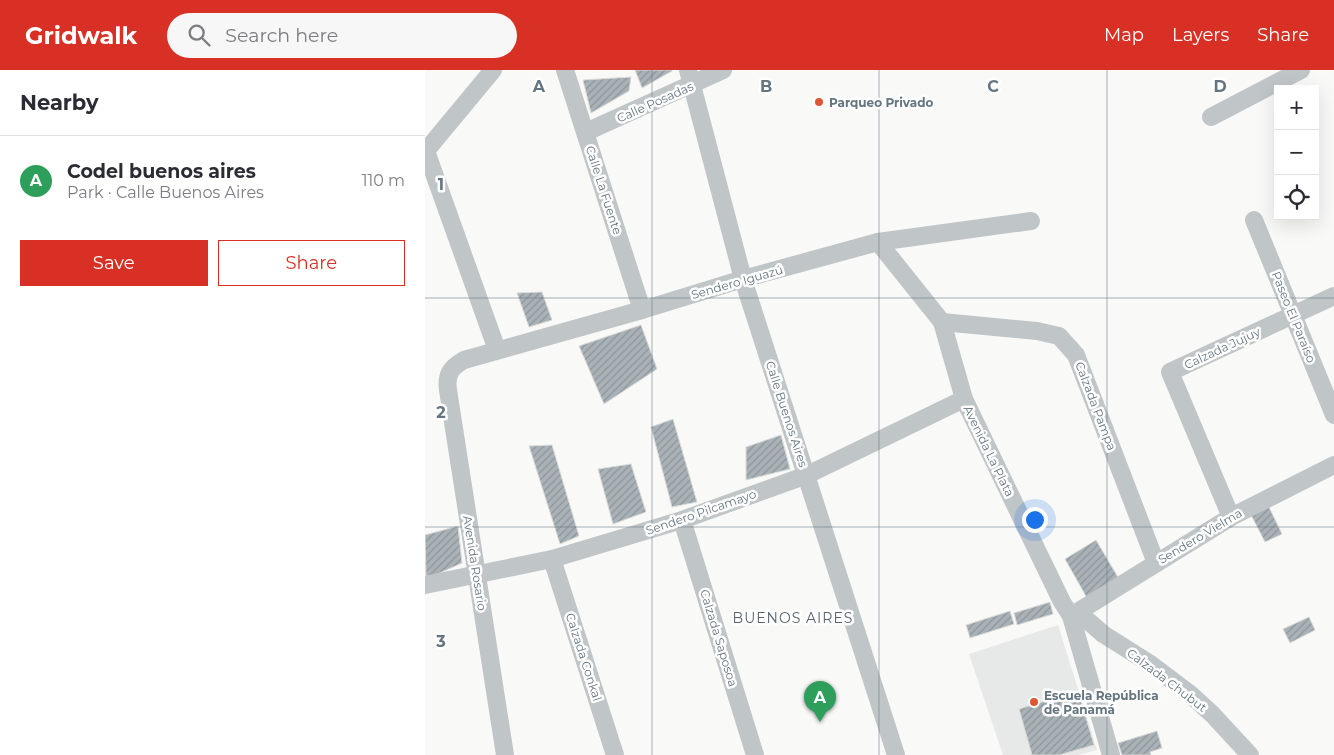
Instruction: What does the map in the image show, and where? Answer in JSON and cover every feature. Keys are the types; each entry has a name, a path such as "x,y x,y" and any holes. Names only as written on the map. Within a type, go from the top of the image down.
{"street":[{"path":"493,70 425,151 497,350"},
{"name":"Calle La Fuente","path":"565,70 643,310"},
{"name":"Calle Posadas","path":"586,132 691,77 723,70"},
{"path":"1211,117 1301,70"},
{"name":"Calle Buenos Aires","path":"691,77 743,279 896,755"},
{"name":"Paseo El Paraíso","path":"1254,220 1334,415"},
{"name":"Sendero Iguazú","path":"450,370 464,360 497,350 878,242 1031,221"},
{"name":"Avenida La Plata","path":"878,242 941,322 964,400 1058,593 1074,614 1111,755"},
{"name":"Calzada Jujuy","path":"1231,517 1170,372 1334,296"},
{"name":"Calzada Pampa","path":"941,322 1037,331 1059,336 1076,355 1156,563"},
{"name":"Avenida Rosario","path":"450,370 447,379 448,390 505,755"},
{"name":"Sendero Pilcamayo","path":"425,585 552,559 682,520 807,475 964,400"},
{"name":"Sendero Vielma","path":"1074,614 1231,517 1334,465"},
{"name":"Calzada Saposoa","path":"682,520 755,755"},
{"name":"Calzada Conkal","path":"552,559 615,755"},
{"name":"Calzada Chubut","path":"1074,614 1149,662 1190,694 1212,714 1249,755"}],"shaded area":[{"name":"Escuela República de Panamá","path":"1058,625 1097,750 1078,755 1003,755 969,654"}],"building":[{"path":"635,70 672,70 672,71 642,88"},
{"path":"631,77 629,91 591,113 583,80"},
{"path":"542,292 552,320 529,327 517,293"},
{"path":"641,325 657,369 604,404 579,346"},
{"path":"673,419 697,502 672,507 651,427"},
{"path":"781,435 790,469 746,480 746,447"},
{"path":"552,445 579,536 560,544 529,446"},
{"path":"631,464 646,512 613,524 598,469"},
{"path":"1267,503 1282,534 1265,542 1249,511"},
{"path":"458,526 462,563 426,579 425,535"},
{"path":"1096,540 1119,579 1087,598 1065,559"},
{"path":"1050,602 1053,614 1017,625 1014,613"},
{"path":"1010,611 1014,624 970,638 966,625"},
{"path":"1309,617 1315,630 1290,643 1283,629"},
{"path":"1078,691 1094,745 1059,755 1032,755 1019,709"},
{"path":"1157,731 1162,748 1150,752 1151,755 1122,755 1118,743"}],"place":[{"name":"Parqueo Privado","path":"819,102"},
{"name":"Escuela República de Panamá","path":"1034,702"},
{"name":"Codel buenos aires","path":"820,722"}],"district":[{"name":"BUENOS AIRES","path":"793,618"}]}
